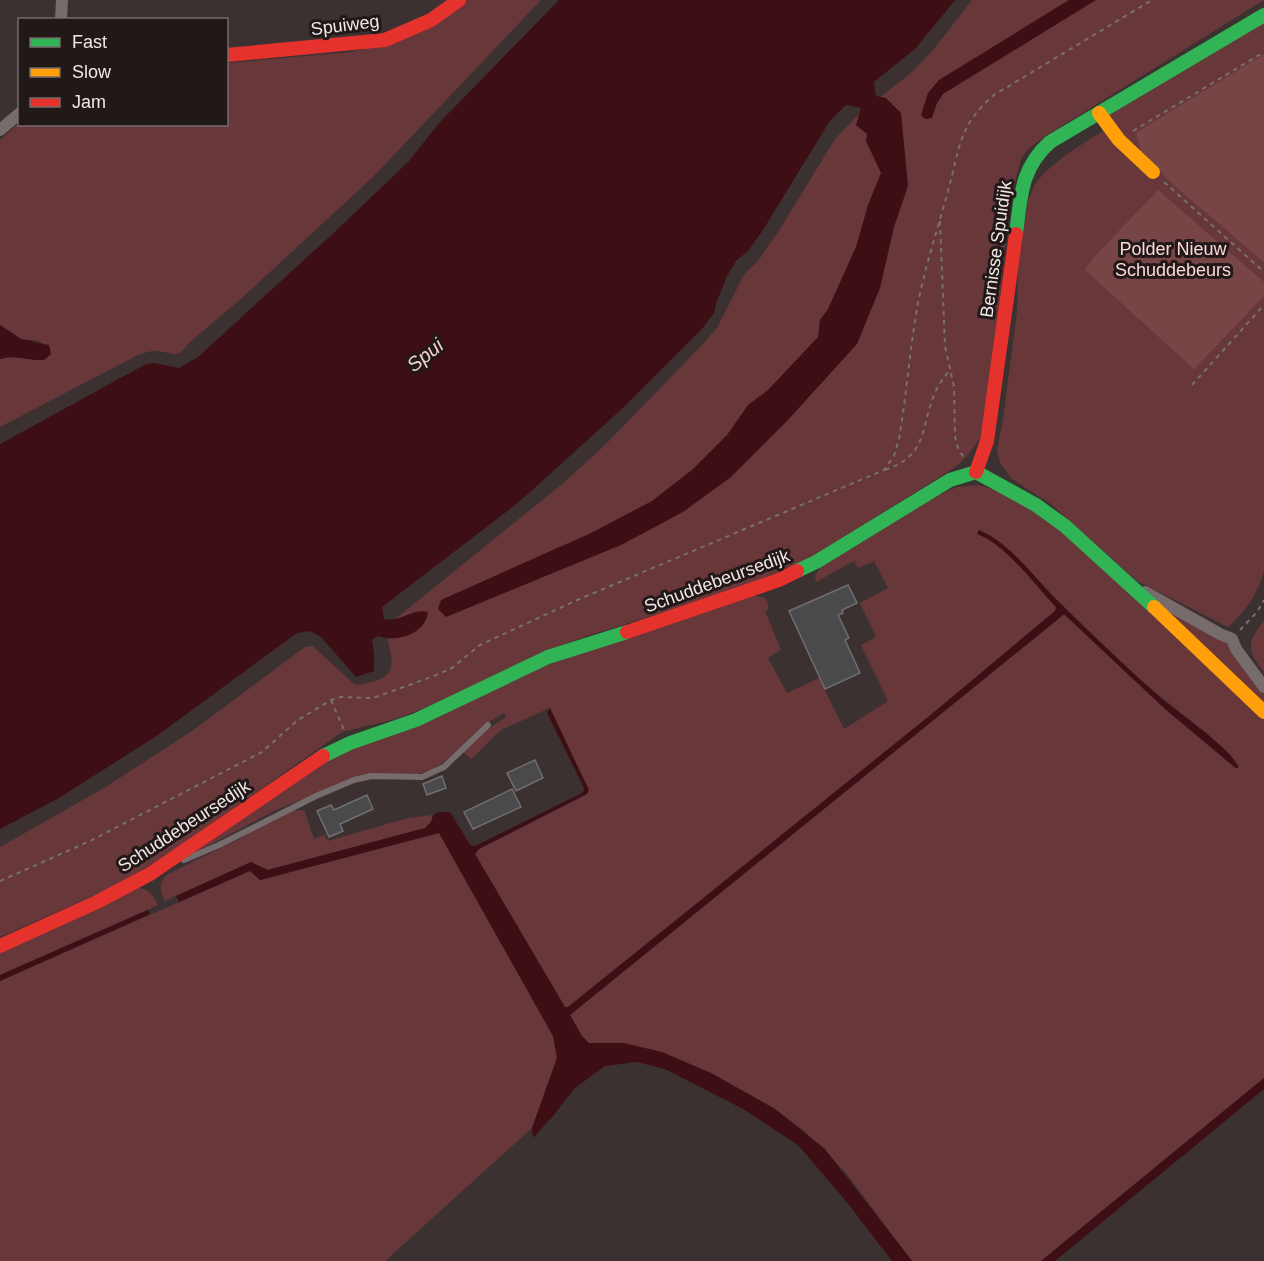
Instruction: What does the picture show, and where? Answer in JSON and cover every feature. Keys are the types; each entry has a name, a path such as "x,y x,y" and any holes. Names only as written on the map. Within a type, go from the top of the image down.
{"street":[{"path":"61,18 62,0"},
{"name":"Spuiweg","path":"228,55 385,40 431,20 459,0"},
{"name":"Bernisse Spuidijk","path":"976,472 987,441 1025,174 1037,153 1050,142 1264,15"},
{"path":"1099,113 1119,140 1153,172"},
{"path":"0,130 18,114"},
{"path":"976,472 1036,506 1065,526 1264,712"},
{"name":"Schuddebeursedijk","path":"0,946 97,902 150,874 323,756 350,743 416,720 548,657 676,617 779,580 816,562 950,480 976,472"},
{"path":"1128,583 1232,639 1264,687"}],"lane":[{"path":"150,874 219,845 316,795 354,780 371,776 422,777 444,767 488,725"}],"path":[{"path":"884,470 894,456 899,439 928,254 962,136 969,121 994,94 1152,0"},
{"path":"1119,140 1264,52"},
{"path":"1153,172 1264,272"},
{"path":"940,218 944,327 954,387 955,437 962,457 976,472"},
{"path":"1192,385 1264,305"},
{"name":"Schuddebeursedijk","path":"0,881 90,841 262,752 298,720 331,700 341,697 373,698 434,676 452,668 480,645 554,610 897,466 915,451 921,442 935,392 950,369"},
{"path":"1232,639 1257,612 1264,600"},
{"path":"331,700 350,743"}],"green space":[{"path":"466,0 541,0 374,176 181,352 175,354 153,351 138,355 0,427 0,359 11,357 44,360 51,354 39,341 21,339 0,325 0,140 18,124 18,126 228,126 228,63 351,52 382,45"},
{"path":"972,0 1264,0 1044,137 1028,149 1021,159 1007,225 994,353 980,438 957,466 783,575 590,635 551,649 427,707 396,719 342,732 183,844 120,884 0,937 0,847 104,788 192,731 305,647 313,646 354,684 366,684 386,675 392,662 387,631 389,624 561,485 605,445 702,345 717,328 745,273 758,261 780,229 835,139 861,112 911,73 934,49"},
{"name":"Polder Nieuw Schuddebeurs","path":"1264,20 1264,571 1250,602 1228,627 1137,581 1052,505 1012,479 1000,463 997,450 1017,312 1018,269 1028,201 1035,184 1044,173 1067,154 1104,130 1089,111"},
{"path":"1264,54 1264,262 1168,180 1141,151 1136,133"},
{"name":"Polder Nieuw Schuddebeurs","path":"1158,190 1264,282 1264,296 1194,369 1085,270 1092,259"},
{"path":"978,485 1002,492 1060,528 1264,718 1264,1078 1041,1261 912,1261 846,1173 803,1130 775,1109 711,1073 589,1043 582,1036 570,1015 1063,615 1165,709 1235,768 1238,768 1239,766 1210,736 1144,683 998,541 988,534 978,534 999,546 1020,566 1056,607 1055,611 933,713 568,1007 565,1008 475,854 479,849 587,794 550,708 501,730 471,759 463,752 487,730 506,717 504,713 473,734 446,761 430,770 413,774 360,775 274,811 191,855 325,761 535,669 753,595 765,598 768,604 769,609 765,611 781,650 768,658 787,693 819,678 844,729 888,701 861,645 876,637 860,603 888,588 874,561 858,568 854,561 816,582 815,576 821,566 939,495 957,487"},
{"path":"1149,597 1230,647 1264,692 1264,707"},
{"path":"1264,620 1264,672 1254,657 1251,646 1254,635"},
{"path":"304,810 314,839 324,835 328,841 408,818 433,815 431,822 425,828 267,870 251,862 165,901 161,888 166,875 243,837 246,832 289,811"},
{"path":"439,833 553,1036 557,1058 532,1128 385,1261 0,1261 0,981 250,871 260,880"},
{"path":"138,888 151,893 158,905 0,975 0,951"}],"water":[{"name":"Spui","path":"559,0 955,0 916,48 874,82 876,96 886,98 901,113 908,186 894,227 880,288 857,344 787,421 731,477 683,512 621,545 446,617 438,609 441,600 591,533 652,501 693,469 727,435 748,405 768,390 818,337 820,320 828,309 856,247 868,205 881,173 866,141 867,134 856,125 861,108 846,105 829,122 763,230 748,251 736,261 727,276 714,313 702,329 624,407 519,502 382,607 384,619 390,620 417,612 428,612 422,626 409,635 393,638 378,636 372,640 374,671 356,677 321,637 310,631 297,633 158,735 59,798 0,829 0,444 146,364 155,363 179,368 198,357 409,161 439,123"},
{"path":"1069,0 1096,0 943,94 932,118 925,119 921,115 928,93 939,80"},
{"path":"0,325 21,339 49,345 51,354 44,360 12,357 0,359"},
{"path":"979,530 1013,553 1060,603 1123,663 1161,698 1228,752 1238,768 1165,709 1063,615 570,1015 582,1036 589,1043 624,1043 662,1052 711,1073 775,1109 825,1149 912,1261 892,1261 849,1205 798,1145 743,1109 665,1069 637,1062 605,1066 575,1088 533,1138 532,1128 557,1058 553,1036 439,833 260,880 250,871 179,902 176,896 251,862 268,870 425,828 431,822 433,815 438,812 450,812 470,845 475,846 582,793 583,786 547,713 550,708 589,790 587,794 479,849 475,854 565,1007 568,1007 933,713 1055,611 1056,607 1019,566 998,546 977,534"},
{"path":"148,910 150,914 0,981 0,975"},
{"path":"1264,1078 1264,1089 1055,1261 1041,1261"}],"building":[{"path":"848,585 857,603 842,610 843,613 838,615 849,638 845,640 860,673 825,689 789,611"},
{"path":"535,760 543,778 516,791 507,773"},
{"path":"442,776 446,788 427,795 423,784"},
{"path":"512,789 521,807 473,829 464,812"},
{"path":"367,795 373,809 340,824 343,831 329,837 317,811 331,805 334,810"}],"traffic: fast":[{"path":"1016,234 1021,196 1027,173 1040,152 1050,142 1264,15"},
{"path":"797,571 816,562 950,480 976,472 1036,505 1065,526 1154,607"},
{"path":"323,756 350,743 416,720 548,657 627,632"}],"traffic: slow":[{"path":"1099,113 1119,140 1153,172"},
{"path":"1154,607 1264,712"}],"traffic: jam":[{"path":"228,55 385,40 431,20 459,0"},
{"path":"976,472 987,441 1016,234"},
{"path":"627,632 779,580 797,571"},
{"path":"0,946 97,902 150,874 323,756"}]}
